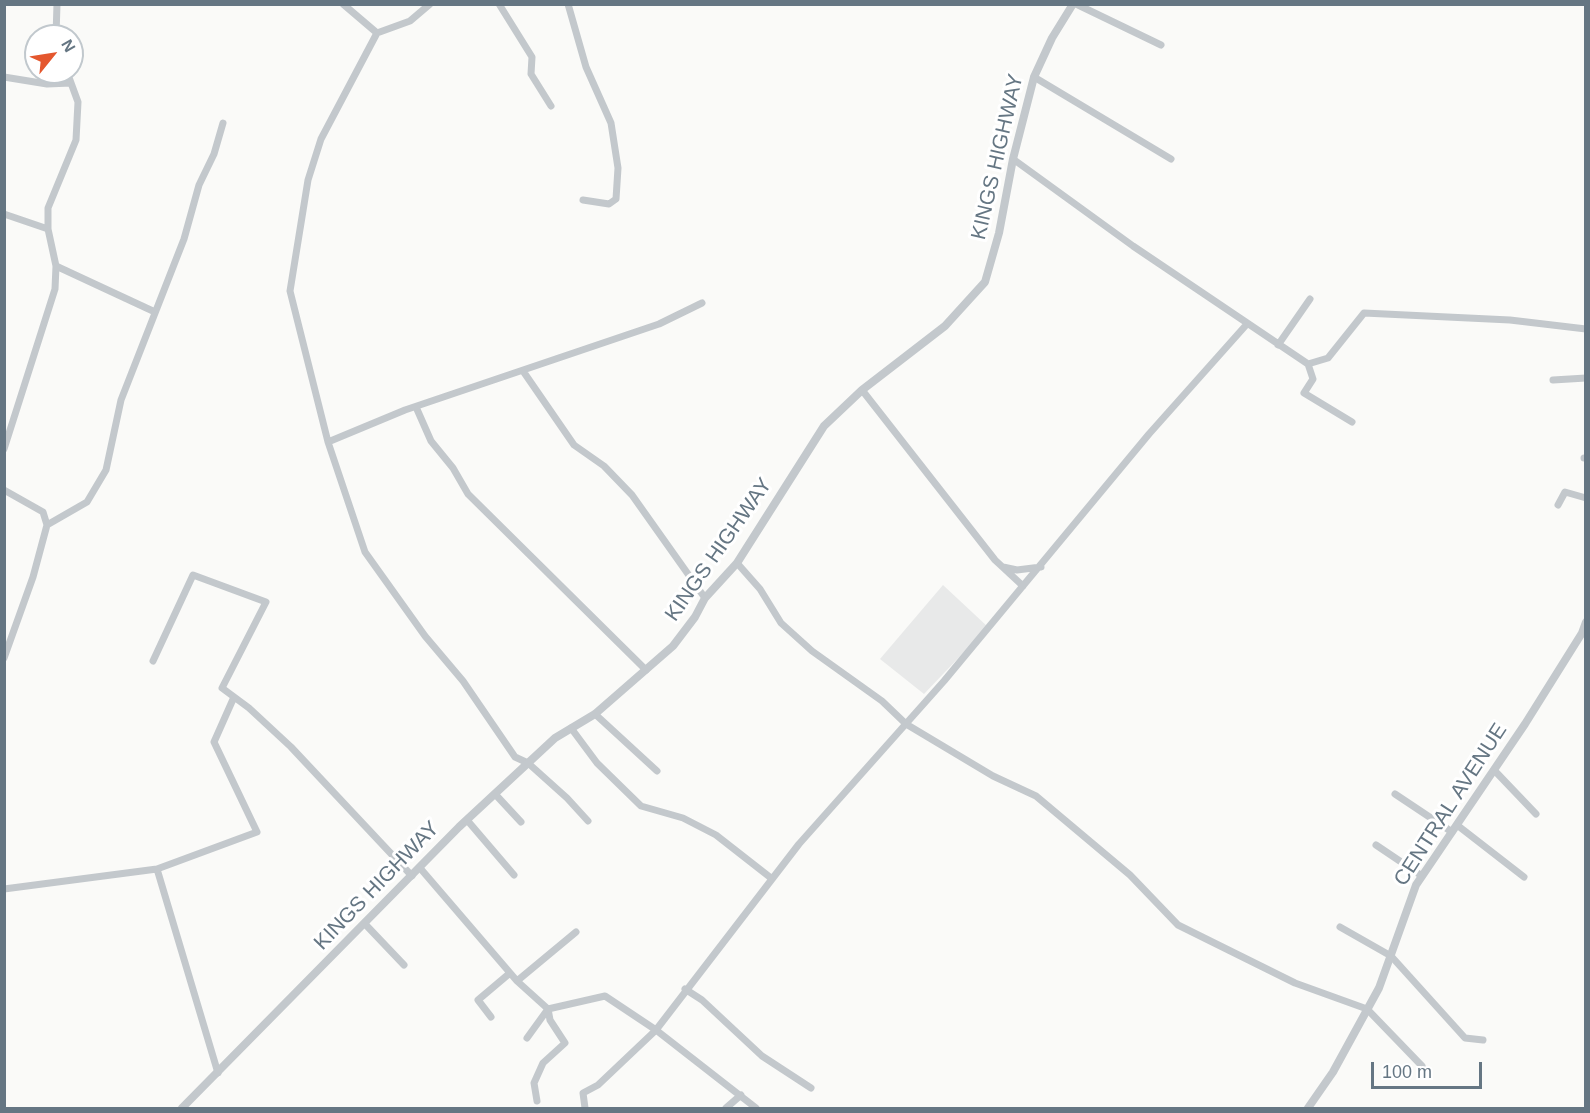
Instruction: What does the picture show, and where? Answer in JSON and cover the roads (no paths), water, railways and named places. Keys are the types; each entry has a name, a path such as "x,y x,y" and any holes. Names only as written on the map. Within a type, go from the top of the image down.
{"street":[{"path":"56,24 57,4"},
{"path":"343,4 376,33"},
{"path":"430,4 410,21 376,33 321,139 308,180 290,291 328,442 365,552 425,636 463,681 515,757 528,763 567,798 588,821"},
{"path":"499,4 532,57 531,74 551,106"},
{"path":"568,4 586,67 611,123 618,168 616,199 609,204 583,200"},
{"path":"1074,4 1161,45"},
{"name":"KINGS HIGHWAY","path":"182,1108 467,820 555,738 595,714 673,646 695,617 705,598 737,563 824,426 862,390 945,326 985,282 999,233 1013,159 1034,77 1052,38 1074,4"},
{"path":"4,77 24,80"},
{"path":"1034,77 1171,159"},
{"path":"4,449 55,289 56,266 48,229 48,208 75,140 78,102 71,84"},
{"path":"47,525 87,502 106,470 121,400 184,239 199,185 214,154 223,123"},
{"path":"1013,159 1247,324 1308,364 1313,379 1304,393 1353,422"},
{"path":"4,214 48,229"},
{"path":"56,266 156,312"},
{"path":"1278,345 1310,299"},
{"path":"328,442 416,407 659,324 702,303"},
{"path":"1308,364 1328,358 1364,313 1510,320 1586,329"},
{"path":"585,1108 583,1093 598,1085 656,1030 771,878 1041,567 1149,434 1247,324"},
{"path":"523,370 574,445 604,466 632,495 705,598"},
{"path":"1553,380 1586,378"},
{"path":"862,390 886,417 960,516 1003,567 1023,586"},
{"path":"416,407 431,441 453,468 468,494 646,670"},
{"path":"4,490 43,512 47,525 33,577 4,658"},
{"path":"1558,505 1565,492 1586,498"},
{"path":"737,563 760,588 781,623 812,651 882,701 906,724 993,776 1036,796 1130,874 1178,925 1295,982 1367,1009 1422,1066"},
{"path":"1003,567 1017,570 1041,567"},
{"path":"153,661 193,575 266,602 222,688 291,747 412,876"},
{"name":"CENTRAL AVENUE","path":"1308,1108 1333,1072 1379,988 1416,885 1494,770 1582,633 1586,622"},
{"path":"4,889 157,869 257,832 214,742 234,697"},
{"path":"595,714 657,771"},
{"path":"572,728 597,763 641,806 682,818 716,835 771,878"},
{"path":"1494,770 1536,814"},
{"path":"495,794 521,822"},
{"path":"1395,794 1454,829 1524,877"},
{"path":"467,820 514,875"},
{"path":"1376,845 1422,876"},
{"path":"420,868 517,981 548,1009 550,1020 565,1043 543,1063 534,1083 537,1101"},
{"path":"157,869 167,910 218,1073"},
{"path":"365,924 404,965"},
{"path":"1340,927 1391,956 1465,1038 1483,1040"},
{"path":"517,981 576,932"},
{"path":"491,1017 478,1000 510,973"},
{"path":"685,989 702,1000 762,1056 812,1088"},
{"path":"527,1038 548,1009 605,996 656,1030 756,1108"},
{"path":"726,1108 741,1095"}]}
